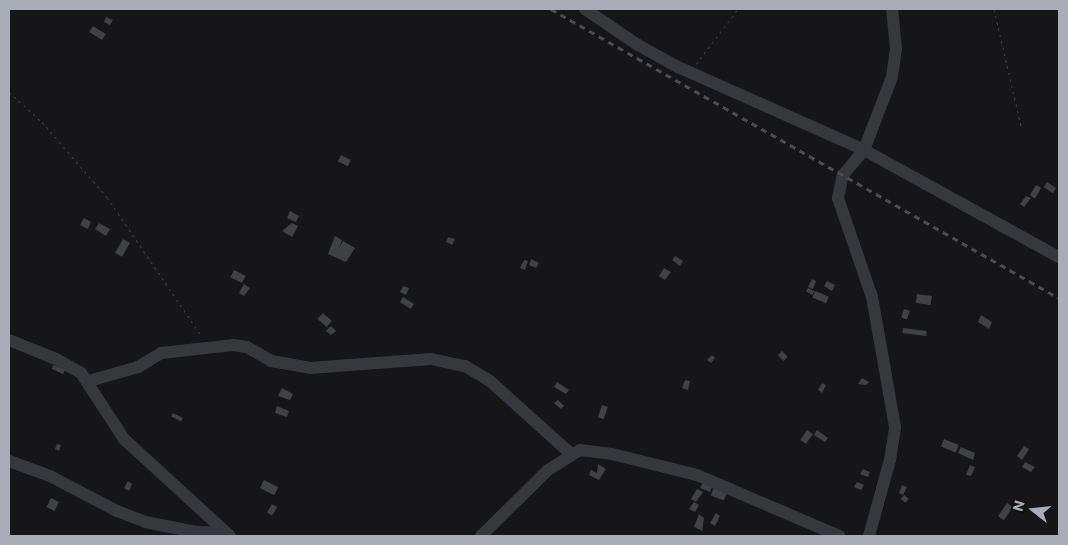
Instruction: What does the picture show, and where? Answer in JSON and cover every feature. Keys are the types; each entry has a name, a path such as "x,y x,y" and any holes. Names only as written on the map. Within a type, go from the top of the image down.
{"street":[{"path":"584,9 638,46 690,72 864,150 1059,257"},
{"path":"869,536 890,460 895,427 872,297 838,198 843,175 864,150 892,77 896,49 892,9"},
{"path":"9,340 56,359 88,381 124,438 228,535"},
{"path":"88,381 138,367 161,352 242,345 271,361 310,368 430,359 465,366 518,404 571,454"},
{"path":"481,536 548,470 580,450 612,454 697,475 839,536"},
{"path":"9,461 50,476 117,511 145,522 196,532 228,535"}],"path":[{"path":"690,72 738,9"},
{"path":"994,9 1021,126"},
{"path":"9,92 42,122 107,197 210,348"}],"building":[{"path":"106,17 113,20 110,25 104,22"},
{"path":"93,26 106,34 102,40 89,32"},
{"path":"341,155 351,160 348,166 338,161"},
{"path":"1047,182 1056,188 1053,193 1044,187"},
{"path":"1036,185 1041,188 1035,198 1030,195"},
{"path":"1026,196 1031,198 1024,207 1020,204"},
{"path":"290,211 299,216 296,222 287,218"},
{"path":"84,218 91,222 88,229 80,225"},
{"path":"99,223 110,229 106,236 95,229"},
{"path":"292,223 298,226 292,237 282,231"},
{"path":"335,236 342,240 339,248 343,241 355,248 346,262 328,254"},
{"path":"448,237 455,239 452,245 446,242"},
{"path":"123,239 130,243 122,257 115,253"},
{"path":"675,256 683,261 680,266 672,260"},
{"path":"531,259 539,263 536,268 529,265"},
{"path":"524,260 528,261 525,270 520,268"},
{"path":"664,268 671,272 665,280 659,276"},
{"path":"234,270 246,276 242,283 230,277"},
{"path":"812,279 816,281 813,289 808,287"},
{"path":"827,281 835,285 832,291 824,286"},
{"path":"244,284 250,288 244,296 239,293"},
{"path":"403,286 409,288 406,295 400,292"},
{"path":"808,288 814,291 812,295 806,292"},
{"path":"815,291 829,297 826,303 812,297"},
{"path":"917,294 932,296 931,305 916,303"},
{"path":"403,297 414,304 411,309 400,302"},
{"path":"904,309 910,311 907,319 901,318"},
{"path":"323,313 332,321 327,327 318,319"},
{"path":"981,315 992,322 989,329 978,322"},
{"path":"331,326 336,331 331,335 326,331"},
{"path":"903,328 927,331 926,336 902,333"},
{"path":"782,351 788,357 783,361 778,355"},
{"path":"712,355 715,358 711,363 707,360"},
{"path":"53,365 65,370 63,374 52,369"},
{"path":"862,378 869,382 866,385 858,384"},
{"path":"685,380 690,381 688,390 682,388"},
{"path":"557,382 569,390 566,394 554,387"},
{"path":"822,383 826,385 822,393 818,390"},
{"path":"282,388 293,394 290,400 278,396"},
{"path":"558,400 564,406 561,409 554,403"},
{"path":"602,405 608,407 604,419 598,417"},
{"path":"277,406 289,411 287,417 275,413"},
{"path":"173,413 183,418 181,422 171,417"},
{"path":"807,430 813,434 806,444 800,440"},
{"path":"817,430 828,438 825,442 814,435"},
{"path":"944,439 959,445 956,452 941,446"},
{"path":"57,444 61,445 59,451 55,449"},
{"path":"1024,446 1029,449 1022,460 1017,456"},
{"path":"961,447 975,453 973,460 958,453"},
{"path":"1025,462 1035,467 1031,472 1022,467"},
{"path":"598,464 606,469 599,480 589,475 591,470 597,473"},
{"path":"970,465 975,467 971,476 966,475"},
{"path":"863,469 870,472 868,477 860,474"},
{"path":"264,480 278,487 274,495 260,488"},
{"path":"128,481 132,484 129,491 124,488"},
{"path":"857,482 864,485 861,490 854,487"},
{"path":"703,483 712,487 710,492 700,488"},
{"path":"902,485 907,487 903,495 899,493"},
{"path":"714,487 727,492 724,500 711,495"},
{"path":"697,489 703,492 696,502 691,499"},
{"path":"904,495 909,499 906,503 901,499"},
{"path":"51,498 59,502 54,511 46,507"},
{"path":"1018,500 1026,504 1023,509 1015,504"},
{"path":"694,502 699,505 695,512 689,509"},
{"path":"1007,503 1013,507 1004,520 998,516"},
{"path":"272,504 277,507 272,516 267,513"},
{"path":"716,513 720,516 715,526 710,523"},
{"path":"699,514 704,518 702,531 694,527"}],"railway":[{"path":"551,9 1059,298"}]}
